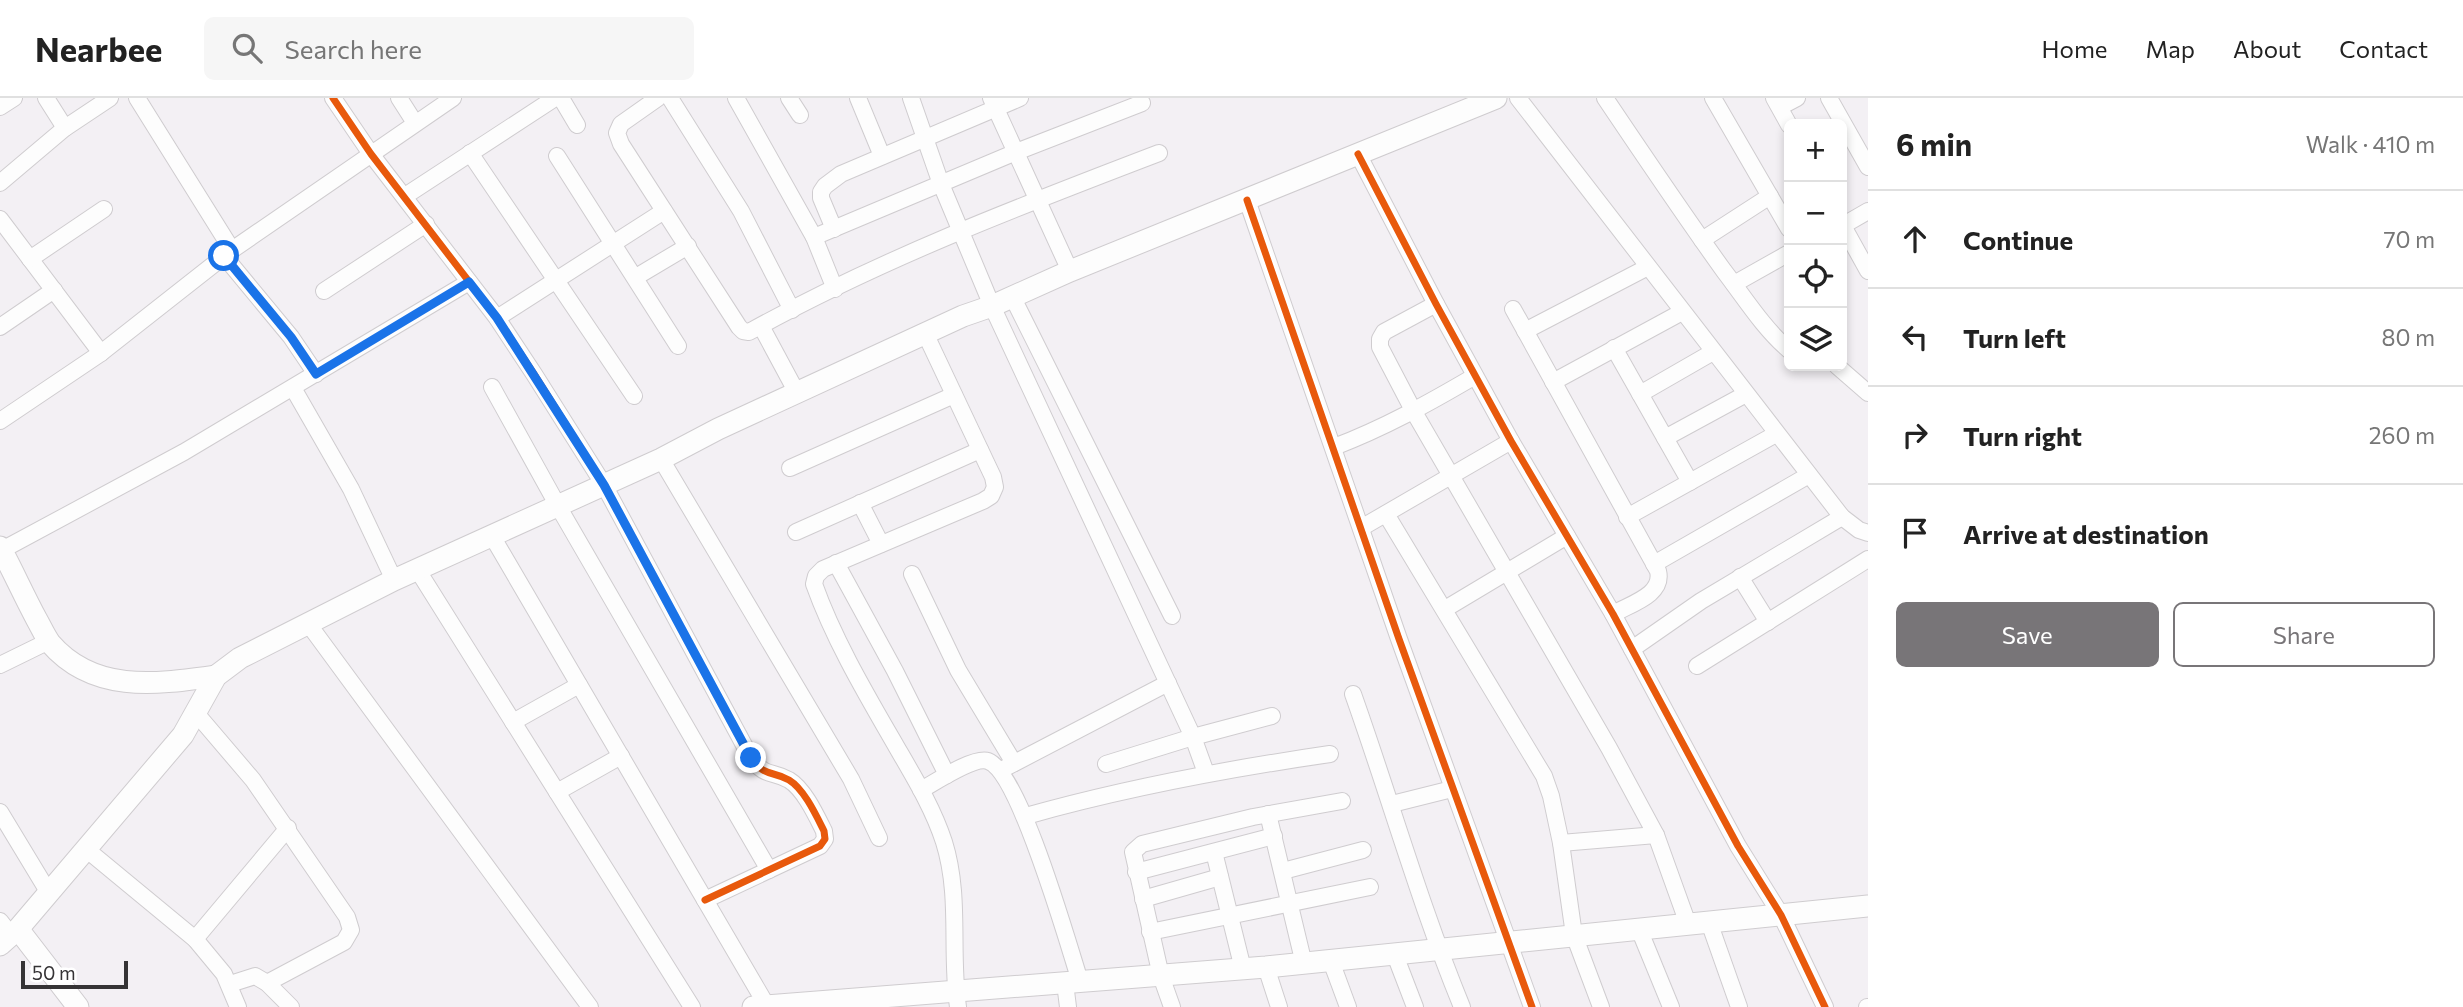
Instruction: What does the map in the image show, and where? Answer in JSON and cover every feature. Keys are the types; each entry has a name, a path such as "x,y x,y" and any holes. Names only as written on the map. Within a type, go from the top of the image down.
{"main road":[{"path":"78,1007 7,933 49,893 183,735 216,676 240,658 417,569 661,459 718,429 963,316 1496,98"},
{"path":"1,549 49,641 68,661 95,676 115,682 142,684 216,676"},
{"path":"753,1007 957,1000 1072,982 1304,964 1868,906"}],"street":[{"path":"0,107 14,98"},
{"path":"46,98 65,128"},
{"path":"0,183 65,128 110,98"},
{"path":"137,98 228,253 316,374"},
{"path":"333,98 371,154 497,318 604,485 751,758 768,775 788,780 796,786 824,831 825,839 820,846 705,900"},
{"path":"399,98 415,123"},
{"path":"0,421 101,353 228,253 453,98"},
{"path":"405,196 555,98"},
{"path":"561,98 577,125"},
{"path":"658,98 635,104 617,133 621,144 739,327 749,332 835,289 962,232 1159,153"},
{"path":"670,98 741,211 792,310"},
{"path":"736,98 814,237 835,289"},
{"path":"789,98 800,115"},
{"path":"858,98 882,156"},
{"path":"911,98 941,184 992,306 1193,737 1206,773"},
{"path":"834,229 821,192 841,174 924,138 994,102 1020,98"},
{"path":"1518,98 1842,517 1868,533"},
{"path":"1605,98 1702,240 1784,346"},
{"path":"1713,98 1784,220"},
{"path":"1786,119 1777,102 1797,98"},
{"path":"1829,98 1868,167"},
{"path":"994,102 1070,271"},
{"path":"814,237 1142,103"},
{"path":"470,153 634,396"},
{"path":"1358,154 1511,441 1613,614 1738,846 1781,915 1825,1007"},
{"path":"557,156 678,346"},
{"path":"1702,240 1770,196"},
{"path":"1247,200 1452,789 1532,1007"},
{"path":"30,258 104,209"},
{"path":"497,318 664,211"},
{"path":"1847,222 1868,211"},
{"path":"0,219 101,353"},
{"path":"324,291 426,224"},
{"path":"1847,234 1868,271"},
{"path":"636,277 688,246"},
{"path":"1734,284 1784,256"},
{"path":"1525,331 1648,267"},
{"path":"1,549 184,452 469,282"},
{"path":"0,327 54,290"},
{"path":"1012,296 1172,616"},
{"path":"1436,304 1384,332 1380,339 1380,348 1656,835 1739,1007"},
{"path":"1513,309 1654,564 1660,580 1655,590 1613,614"},
{"path":"1553,382 1682,312"},
{"path":"761,326 797,393"},
{"path":"925,333 993,477 995,488 983,501 823,569 816,576 814,584 842,647 921,790 945,844 956,913 957,1000"},
{"path":"1614,348 1690,482"},
{"path":"1640,394 1713,352"},
{"path":"1843,371 1862,388 1868,370"},
{"path":"1334,447 1414,412 1475,376"},
{"path":"492,387 769,870"},
{"path":"293,388 351,489 394,580"},
{"path":"1665,438 1745,394"},
{"path":"790,468 954,395"},
{"path":"1627,517 1776,434"},
{"path":"1361,528 1511,441"},
{"path":"796,532 980,450"},
{"path":"661,459 850,779 879,838"},
{"path":"1654,564 1809,475"},
{"path":"860,503 881,544"},
{"path":"1386,514 1544,776 1561,843 1574,935 1601,1007"},
{"path":"1632,649 1676,617 1842,517"},
{"path":"492,536 767,1006"},
{"path":"1445,609 1567,536"},
{"path":"1697,666 1868,559"},
{"path":"836,563 895,671 947,775"},
{"path":"417,569 692,1007"},
{"path":"912,574 1007,767 1026,816 1072,982 1068,1007"},
{"path":"1740,578 1768,622"},
{"path":"307,622 590,1007"},
{"path":"0,665 49,641"},
{"path":"921,790 977,761 988,761 1007,767 1168,683"},
{"path":"513,722 579,685"},
{"path":"1353,694 1392,804 1438,949 1462,1007"},
{"path":"195,712 254,780 347,917 351,930 344,942 267,983"},
{"path":"1106,764 1272,716"},
{"path":"1026,816 1206,773 1330,754"},
{"path":"557,792 621,756"},
{"path":"1392,804 1452,789"},
{"path":"1172,1007 1161,976 1133,852 1142,844 1268,814 1342,801"},
{"path":"0,812 49,893"},
{"path":"1268,814 1304,964"},
{"path":"195,939 288,828"},
{"path":"1561,843 1656,835"},
{"path":"1136,872 1274,836"},
{"path":"86,849 195,939 225,974 238,1007"},
{"path":"1283,871 1363,850"},
{"path":"1214,852 1243,969"},
{"path":"1143,899 1220,877"},
{"path":"1150,932 1370,887"},
{"path":"1639,929 1671,1007"},
{"path":"1395,955 1415,1007"},
{"path":"1331,961 1348,1007"},
{"path":"1266,967 1279,1007"},
{"path":"230,984 255,975 267,983 290,1007"}],"cycle path":[{"path":"333,98 371,154 497,318 534,374 604,485 751,758 765,771 794,784 809,803 824,831 825,839 820,846 705,900"},
{"path":"1358,154 1511,441 1613,614 1738,846 1781,915 1825,1007"},
{"path":"1247,200 1399,639 1532,1007"}],"route":[{"path":"224,256 291,337 316,374 469,282 497,318 604,485 751,758"}]}
